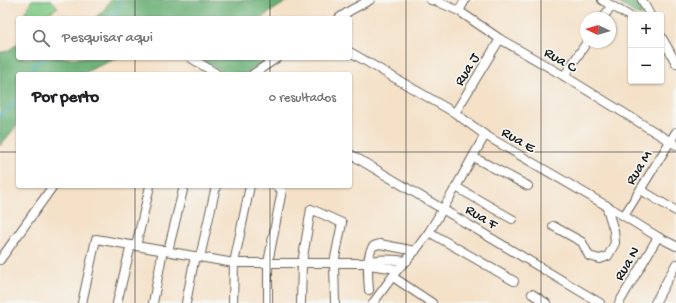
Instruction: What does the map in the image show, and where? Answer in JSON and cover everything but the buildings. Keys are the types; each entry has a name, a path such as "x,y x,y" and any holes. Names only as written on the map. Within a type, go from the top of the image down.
{"street":[{"path":"342,16 370,0"},
{"name":"Rua C","path":"431,0 459,12 500,39 564,76 673,143"},
{"path":"459,12 466,0"},
{"path":"602,0 628,15"},
{"path":"642,0 648,12"},
{"path":"607,12 611,6"},
{"name":"Rua J","path":"455,113 500,39"},
{"path":"664,41 676,63"},
{"path":"564,76 583,48"},
{"name":"Rua E","path":"352,53 455,113 485,135 658,237 676,246"},
{"path":"194,60 214,72"},
{"path":"256,72 275,60"},
{"name":"Rua M","path":"624,216 673,143 676,132"},
{"path":"373,303 398,270 416,251 429,232 485,135"},
{"name":"Rua F","path":"352,155 600,303"},
{"path":"473,157 528,186"},
{"path":"456,187 512,219"},
{"path":"0,260 52,188"},
{"path":"117,303 149,188"},
{"path":"153,303 165,251 183,188"},
{"path":"186,303 215,188"},
{"path":"233,303 234,263 250,188"},
{"path":"268,303 268,263 279,188"},
{"path":"641,190 676,211"},
{"path":"553,226 582,242 589,256 600,259 608,256 615,243 614,231 606,205"},
{"path":"301,303 302,263 312,209 342,223 334,263 335,303"},
{"path":"429,232 514,282"},
{"name":"Rua N","path":"619,303 658,237"},
{"path":"82,303 96,239 234,263 366,263 391,259 407,261"},
{"path":"369,290 366,263 372,248 375,245 380,244 416,251"},
{"path":"366,263 398,270"},
{"path":"655,303 676,264"},
{"path":"393,277 432,303"},
{"path":"532,294 546,303"}],"green space":[{"path":"32,0 51,0 58,7 44,16 23,16"},
{"path":"110,0 289,0 264,16 97,16 104,10"},
{"path":"614,0 636,0 643,12 633,12"},
{"path":"16,45 16,60 113,60 87,72 16,72 16,126 0,146 0,52 7,51"},
{"path":"202,60 267,60 248,72 223,72"}],"waterway":[{"path":"111,16 117,11 120,0"},
{"path":"32,72 35,64 42,60"},
{"path":"0,116 16,101"}]}
